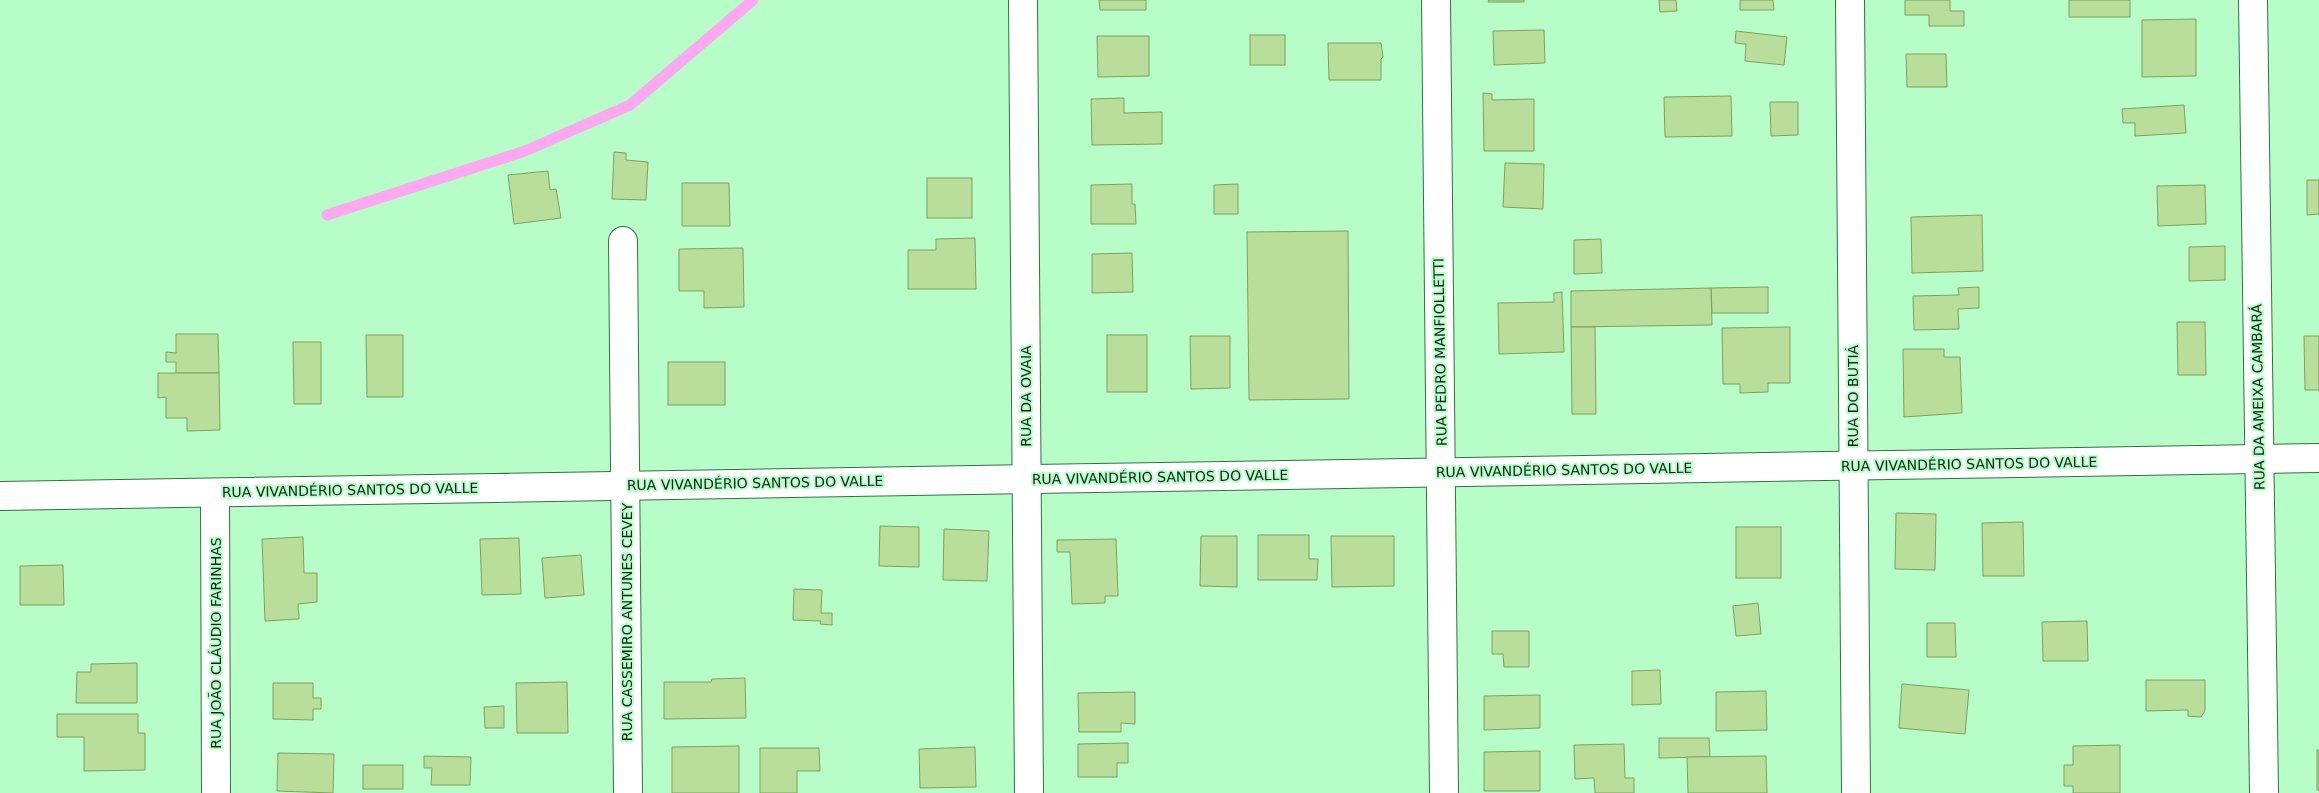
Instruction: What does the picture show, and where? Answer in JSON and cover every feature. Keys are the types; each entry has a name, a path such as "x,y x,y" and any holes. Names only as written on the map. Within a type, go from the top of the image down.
{"street":[{"name":"RUA DA OVAIA","path":"1023,0 1029,793"},
{"name":"RUA PEDRO MANFIOLLETTI","path":"1436,0 1444,793"},
{"name":"RUA DO BUTIÁ","path":"1850,0 1856,793"},
{"name":"RUA DA AMEIXA CAMBARÁ","path":"2253,0 2264,793"},
{"name":"RUA CASSEMIRO ANTUNES CEVEY","path":"624,240 628,793"},
{"name":"RUA VIVANDÉRIO SANTOS DO VALLE","path":"0,496 2319,458"},
{"name":"RUA JOÃO CLÁUDIO FARINHAS","path":"215,492 216,793"}],"building":[{"path":"1099,0 1146,0 1146,10 1100,10"},
{"path":"1489,0 1524,0 1524,2 1488,2"},
{"path":"1659,0 1676,0 1677,11 1660,12"},
{"path":"1740,0 1773,0 1774,10 1740,10"},
{"path":"1905,0 1950,0 1950,11 1964,11 1964,26 1929,26 1929,15 1905,15"},
{"path":"2069,0 2130,0 2130,17 2069,17"},
{"path":"2196,19 2196,76 2142,77 2142,20"},
{"path":"1544,30 1545,63 1494,65 1493,31"},
{"path":"1736,31 1787,37 1784,65 1745,61 1746,44 1735,43"},
{"path":"1250,35 1285,35 1285,65 1250,65"},
{"path":"1097,36 1149,36 1149,76 1098,77"},
{"path":"1328,43 1381,43 1383,57 1381,59 1381,80 1329,80"},
{"path":"1906,54 1946,54 1947,87 1907,87"},
{"path":"1483,93 1492,94 1492,100 1534,99 1534,151 1484,151"},
{"path":"1731,96 1732,136 1665,137 1664,97"},
{"path":"1124,98 1124,113 1162,112 1162,144 1092,145 1091,99"},
{"path":"1770,102 1798,102 1798,135 1771,136"},
{"path":"2184,105 2186,133 2135,136 2135,123 2123,123 2122,109"},
{"path":"614,152 626,153 626,160 648,162 646,200 612,199"},
{"path":"1505,163 1544,164 1543,209 1503,207"},
{"path":"548,171 550,190 556,189 561,218 514,224 508,175"},
{"path":"927,178 972,178 972,218 927,218"},
{"path":"2307,180 2319,180 2319,214 2307,215"},
{"path":"682,183 729,183 730,226 682,226"},
{"path":"1132,184 1132,204 1135,204 1136,224 1091,224 1091,185"},
{"path":"1238,184 1238,214 1214,214 1214,185"},
{"path":"2205,185 2206,224 2158,226 2157,186"},
{"path":"1982,215 1983,271 1912,273 1911,217"},
{"path":"1348,231 1349,399 1249,400 1247,232"},
{"path":"975,238 976,289 908,289 908,250 936,250 936,239"},
{"path":"1601,239 1602,273 1574,274 1574,240"},
{"path":"2225,246 2225,280 2189,281 2189,247"},
{"path":"743,248 744,307 704,308 704,291 679,291 679,249"},
{"path":"1132,253 1133,292 1092,293 1092,254"},
{"path":"1768,287 1768,313 1712,313 1711,288"},
{"path":"1979,287 1979,308 1958,309 1959,329 1914,330 1913,296 1959,295 1958,288"},
{"path":"1711,288 1712,325 1571,327 1571,291"},
{"path":"1562,292 1564,352 1499,354 1498,303 1554,302 1554,293"},
{"path":"2177,322 2205,322 2206,375 2178,375"},
{"path":"1571,327 1595,327 1596,414 1572,414"},
{"path":"1790,327 1790,383 1768,383 1768,392 1740,393 1740,384 1723,384 1722,328"},
{"path":"176,334 218,334 219,373 176,373 176,362 166,362 166,352 176,353"},
{"path":"366,335 403,335 403,397 367,397"},
{"path":"1107,335 1147,335 1147,392 1107,392"},
{"path":"1190,336 1230,336 1230,388 1191,389"},
{"path":"2304,336 2319,336 2319,390 2305,390"},
{"path":"293,342 321,342 321,404 294,404"},
{"path":"1903,349 1944,349 1944,357 1960,357 1962,413 1904,417"},
{"path":"668,362 725,362 725,405 668,405"},
{"path":"158,373 219,373 220,430 187,431 187,418 166,418 166,397 158,398"},
{"path":"1896,513 1936,514 1935,570 1895,569"},
{"path":"2023,522 2024,576 1983,576 1982,523"},
{"path":"880,526 919,527 919,567 879,566"},
{"path":"1736,527 1781,527 1781,578 1736,578"},
{"path":"944,529 989,531 987,581 943,580"},
{"path":"1258,535 1309,535 1309,559 1318,559 1317,580 1258,580"},
{"path":"1201,536 1237,536 1237,587 1200,586"},
{"path":"1331,536 1394,536 1394,586 1332,587"},
{"path":"303,537 304,573 317,573 317,602 298,604 299,619 265,621 262,539"},
{"path":"519,538 521,594 482,595 480,539"},
{"path":"1116,539 1118,596 1105,596 1105,603 1072,604 1070,552 1057,552 1057,540"},
{"path":"581,555 584,595 545,598 542,558"},
{"path":"63,565 64,605 20,605 20,566"},
{"path":"794,589 822,590 821,613 832,613 832,625 820,624 821,621 793,620"},
{"path":"1758,603 1761,634 1736,636 1733,606"},
{"path":"2087,621 2088,661 2043,661 2042,622"},
{"path":"1927,623 1955,623 1956,657 1927,657"},
{"path":"1492,631 1529,631 1529,667 1504,667 1503,654 1492,654"},
{"path":"137,663 137,703 76,703 77,672 91,672 91,664"},
{"path":"1660,670 1661,704 1632,705 1632,671"},
{"path":"745,678 746,718 664,719 664,682 711,682 712,679"},
{"path":"2146,680 2205,680 2205,711 2201,717 2188,716 2188,710 2146,711"},
{"path":"567,682 568,733 517,733 516,683"},
{"path":"273,683 313,683 313,698 321,698 321,709 313,709 313,720 273,719"},
{"path":"1902,684 1969,690 1965,734 1899,728"},
{"path":"1766,691 1767,730 1716,731 1716,692"},
{"path":"1135,692 1135,724 1121,723 1121,732 1079,732 1078,693"},
{"path":"1540,695 1540,728 1484,730 1484,696"},
{"path":"504,706 504,728 485,728 484,707"},
{"path":"57,714 138,714 138,733 145,733 145,770 84,771 84,737 57,737"},
{"path":"1659,738 1709,738 1710,757 1659,758"},
{"path":"1128,743 1128,763 1117,763 1117,777 1078,777 1078,744"},
{"path":"1624,744 1625,778 1634,778 1634,793 1595,793 1594,778 1575,779 1574,745"},
{"path":"2120,745 2120,793 2073,793 2073,786 2064,786 2064,765 2073,765 2073,746"},
{"path":"739,746 739,793 672,793 672,747"},
{"path":"975,747 976,787 920,788 919,749"},
{"path":"760,748 819,748 820,771 797,771 797,793 760,793"},
{"path":"2317,750 2319,750 2319,790 2317,790"},
{"path":"1540,751 1540,791 1484,791 1484,752"},
{"path":"278,753 334,754 333,793 277,791"},
{"path":"424,756 471,757 470,785 431,785 432,768 424,768"},
{"path":"1766,756 1767,793 1688,793 1687,757"},
{"path":"363,765 403,765 403,789 363,789"}],"waterway":[{"path":"327,215 525,151 630,105 753,0"}]}
